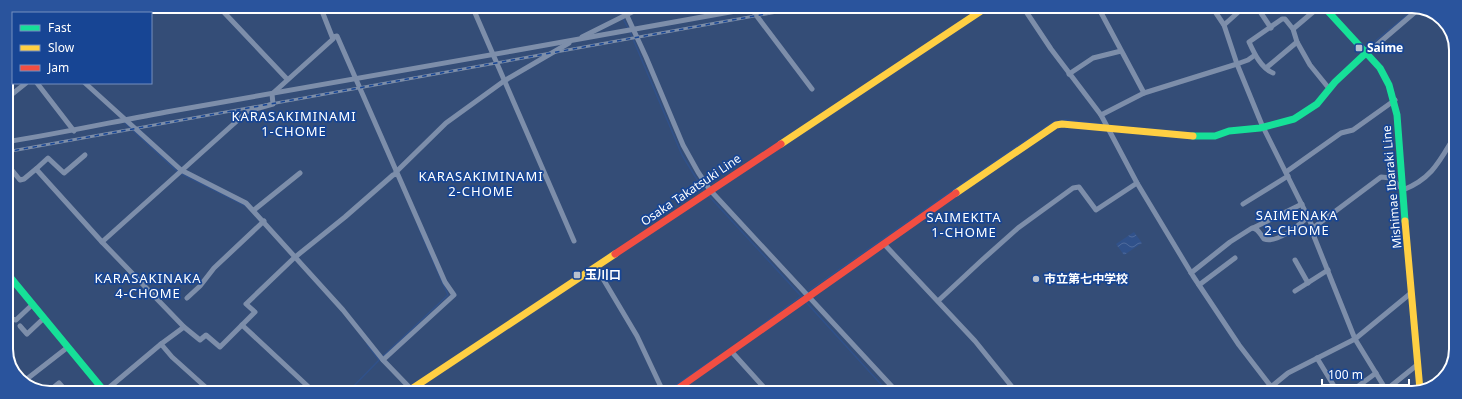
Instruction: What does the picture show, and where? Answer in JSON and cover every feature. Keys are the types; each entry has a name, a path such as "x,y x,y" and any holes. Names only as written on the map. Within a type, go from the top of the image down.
{"main road":[{"name":"Osaka Takatsuki Line","path":"417,386 978,13"},
{"name":"Mishimae Ibaraki Line","path":"1330,13 1380,68 1388,80 1394,100 1397,116 1419,385"},
{"path":"682,386 1056,125 1062,124 1204,137 1229,132 1264,128 1294,119 1314,106 1335,82 1366,51"},
{"path":"13,280 101,386"}],"street":[{"path":"225,13 287,79"},
{"path":"323,13 333,37"},
{"path":"475,13 574,241"},
{"path":"13,141 719,13"},
{"path":"755,13 812,89"},
{"path":"1027,13 1101,115 1137,183 1191,273 1239,345 1270,386"},
{"path":"1101,13 1144,93"},
{"path":"1216,13 1224,25 1237,64 1264,128 1313,228 1313,234 1356,339 1384,386"},
{"path":"1224,25 1237,13"},
{"path":"1261,13 1270,28"},
{"path":"1293,29 1311,13"},
{"path":"1366,51 1372,49 1415,13"},
{"path":"36,170 102,242 184,327 200,340 206,335 220,347 255,312 246,304 295,257 345,217 396,173 446,123 504,81 576,40 627,14 683,145 710,190 891,386"},
{"path":"1273,72 1268,71 1255,55 1249,42 1282,19 1285,19 1293,29 1296,42 1310,65 1327,86"},
{"path":"333,37 338,36 396,173 445,282 454,295 383,360"},
{"path":"272,94 333,39 333,37"},
{"path":"1266,68 1296,42"},
{"path":"1070,74 1093,58 1121,51"},
{"path":"1101,115 1144,93 1237,64 1248,60 1255,55"},
{"path":"13,93 25,84"},
{"path":"38,84 74,131"},
{"path":"86,84 124,120 181,170 243,201 254,210 343,310 405,386"},
{"path":"102,242 248,111 273,104 272,94"},
{"path":"1243,204 1287,174 1341,132 1353,130 1394,100"},
{"path":"1313,228 1381,177 1391,178 1403,190 1415,185 1432,171 1449,145"},
{"path":"13,172 20,180 24,179 48,158 64,173 85,155"},
{"path":"254,210 300,173"},
{"path":"938,301 1018,228 1072,188 1079,187 1096,210 1137,183"},
{"path":"1191,273 1230,242 1252,228 1302,204"},
{"path":"1253,228 1258,230 1264,239 1273,240 1294,230 1308,217"},
{"path":"187,298 200,286 214,268 264,221"},
{"path":"884,244 975,341 1011,386"},
{"path":"1199,285 1235,258"},
{"path":"1295,260 1308,283"},
{"path":"596,267 637,336 661,386"},
{"path":"1295,291 1328,270"},
{"path":"1272,386 1288,373 1356,339 1411,293"},
{"path":"13,319 16,320 33,304"},
{"path":"20,326 27,334 44,318"},
{"path":"242,325 308,386"},
{"path":"111,386 161,344 184,327"},
{"path":"161,344 172,357 204,386"},
{"path":"28,378 68,347"},
{"path":"731,351 763,386"},
{"path":"1317,358 1334,386"},
{"path":"1394,386 1417,366"},
{"path":"1358,386 1376,373"}],"water":[{"path":"1134,232 1142,243 1124,255 1116,244"}],"waterway":[{"path":"620,13 628,28"},
{"path":"1368,47 1410,13"},
{"path":"630,32 682,155 704,191"},
{"path":"807,292 1053,122 1066,120 1102,124"},
{"path":"124,122 178,172"},
{"path":"182,174 246,206"},
{"path":"708,195 802,297"},
{"path":"354,386 381,358 448,295 418,226"},
{"path":"759,327 804,294"},
{"path":"805,301 883,386"},
{"path":"367,344 379,360"},
{"path":"674,386 715,358"}],"railway":[{"path":"13,151 771,13"}],"traffic: fast":[{"path":"1330,13 1380,68 1389,85 1397,115 1405,221"},
{"path":"1193,136 1215,136 1229,131 1260,128 1294,119 1317,104 1335,82 1367,52"},
{"path":"13,280 100,386"}],"traffic: slow":[{"path":"781,144 978,13"},
{"path":"956,193 1056,125 1062,124 1193,136"},
{"path":"1405,221 1420,385"},
{"path":"416,386 615,254"}],"traffic: jam":[{"path":"615,254 781,144"},
{"path":"682,386 956,193"}],"place":[{"name":"Saime","path":"1359,48"},
{"name":"玉川口","path":"577,275"},
{"name":"市立第七中学校","path":"1036,279"}],"district":[{"name":"KARASAKIMINAMI 1-CHOME","path":"294,124"},
{"name":"KARASAKIMINAMI 2-CHOME","path":"481,184"},
{"name":"SAIMENAKA 2-CHOME","path":"1297,222"},
{"name":"SAIMEKITA 1-CHOME","path":"964,224"},
{"name":"KARASAKINAKA 4-CHOME","path":"148,286"}]}
